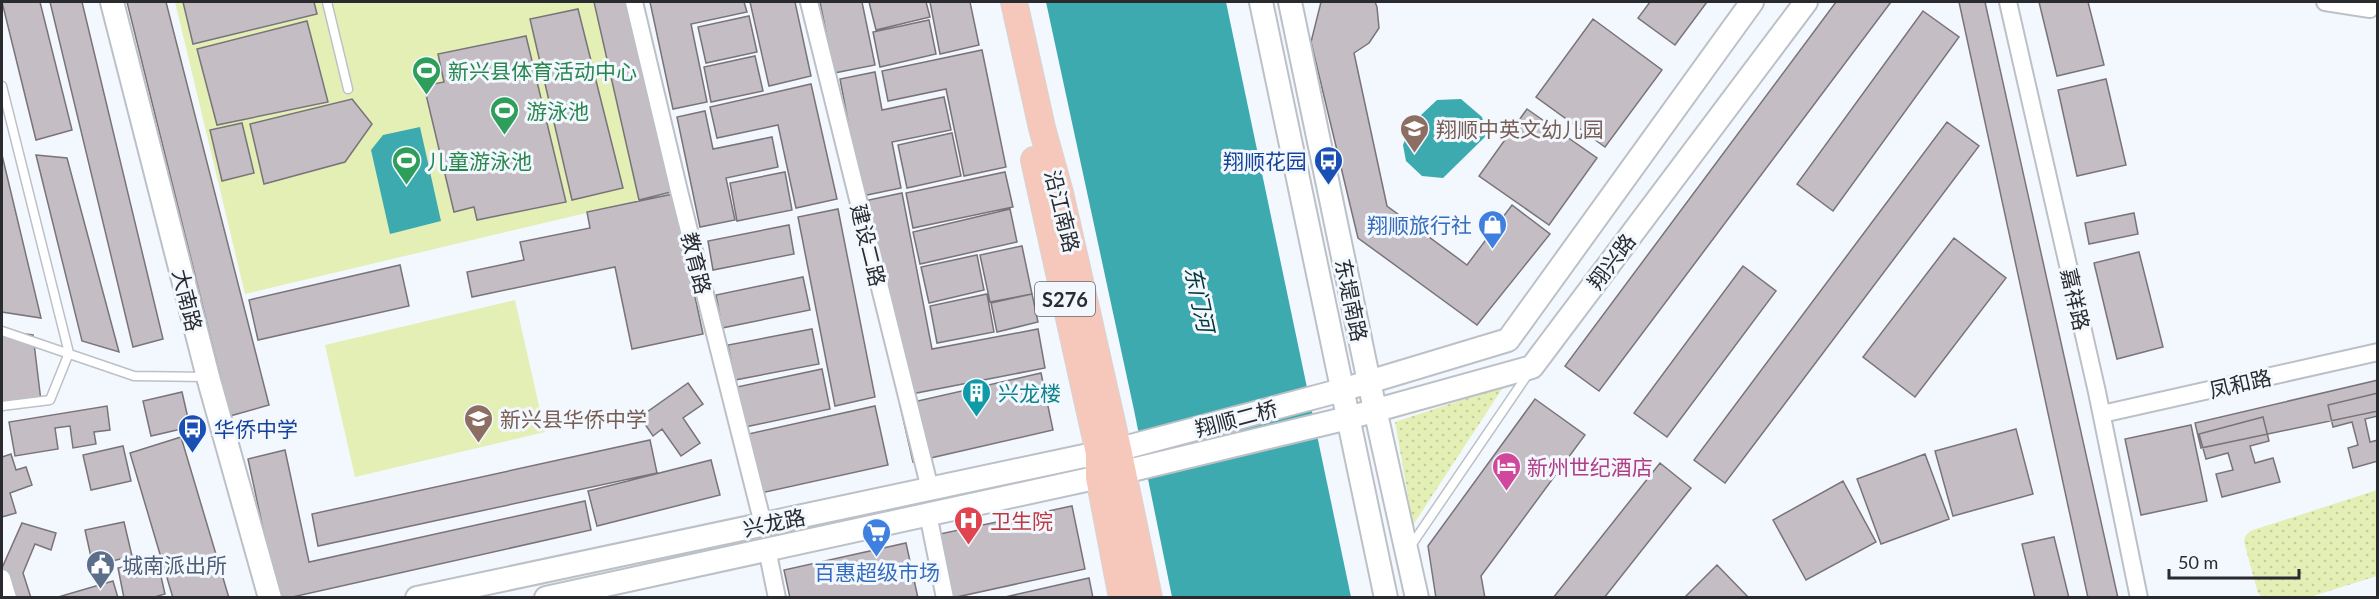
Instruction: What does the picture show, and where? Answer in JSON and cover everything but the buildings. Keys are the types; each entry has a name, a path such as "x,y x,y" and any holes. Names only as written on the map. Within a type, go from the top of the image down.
{"main road":[{"name":"大南路","path":"112,2 208,377 270,597"},
{"name":"沿江南路","path":"1000,2 1118,461 1122,597"},
{"name":"沿江南路","path":"1014,2 1042,128 1060,193 1149,597"},
{"name":"东堤南路","path":"1261,2 1386,597"},
{"name":"东堤南路","path":"1290,2 1369,382 1417,597"},
{"name":"翔兴路","path":"1342,390 1508,340 1752,2"},
{"name":"翔兴路","path":"1532,367 1806,2"},
{"path":"1347,418 1532,367"},
{"name":"翔顺二桥","path":"1118,461 1342,390"},
{"name":"翔顺二桥","path":"1118,461 1347,418"},
{"name":"兴龙路","path":"417,597 930,489 1118,461"},
{"name":"兴龙路","path":"546,597 928,514 1118,461"}],"street":[{"name":"教育路","path":"634,2 763,524"},
{"name":"建设二路","path":"809,2 930,489"},
{"name":"嘉祥路","path":"2008,2 2102,414 2139,597"},
{"path":"2325,2 2374,10"},
{"name":"凤和路","path":"2102,414 2378,352"},
{"path":"928,514 945,597"},
{"path":"767,549 777,597"},
{"path":"2,578 8,597"}],"lane":[{"path":"327,2 348,89"},
{"path":"2,86 69,353 50,400 2,406"},
{"path":"2,331 134,376 208,377"},
{"path":"1407,552 1532,367"}],"green space":[{"name":"新兴县体育活动中心","path":"175,2 634,2 679,191 245,294"},
{"path":"515,300 545,432 355,477 325,345"},
{"path":"1504,386 1413,525 1395,422"},
{"path":"2377,490 2377,576 2310,597 2262,597 2258,593 2244,542 2245,536 2250,531"}],"water":[{"name":"东门河","path":"1046,2 1226,2 1351,597 1172,597"},
{"path":"1461,99 1482,117 1487,135 1443,178 1422,176 1406,161 1403,145 1409,130 1437,100"},
{"name":"儿童游泳池","path":"420,127 441,221 390,234 371,150 383,135"}],"place":[{"name":"新兴县体育活动中心","path":"427,96"},
{"name":"游泳池","path":"505,136"},
{"name":"翔顺中英文幼儿园","path":"1415,154"},
{"name":"儿童游泳池","path":"406,186"},
{"name":"翔顺花园","path":"1328,186"},
{"name":"翔顺旅行社","path":"1493,250"},
{"name":"兴龙楼","path":"977,418"},
{"name":"新兴县华侨中学","path":"479,444"},
{"name":"华侨中学","path":"193,454"},
{"name":"新州世纪酒店","path":"1506,492"},
{"name":"卫生院","path":"969,546"},
{"name":"百惠超级市场","path":"877,558"},
{"name":"城南派出所","path":"101,590"}]}
